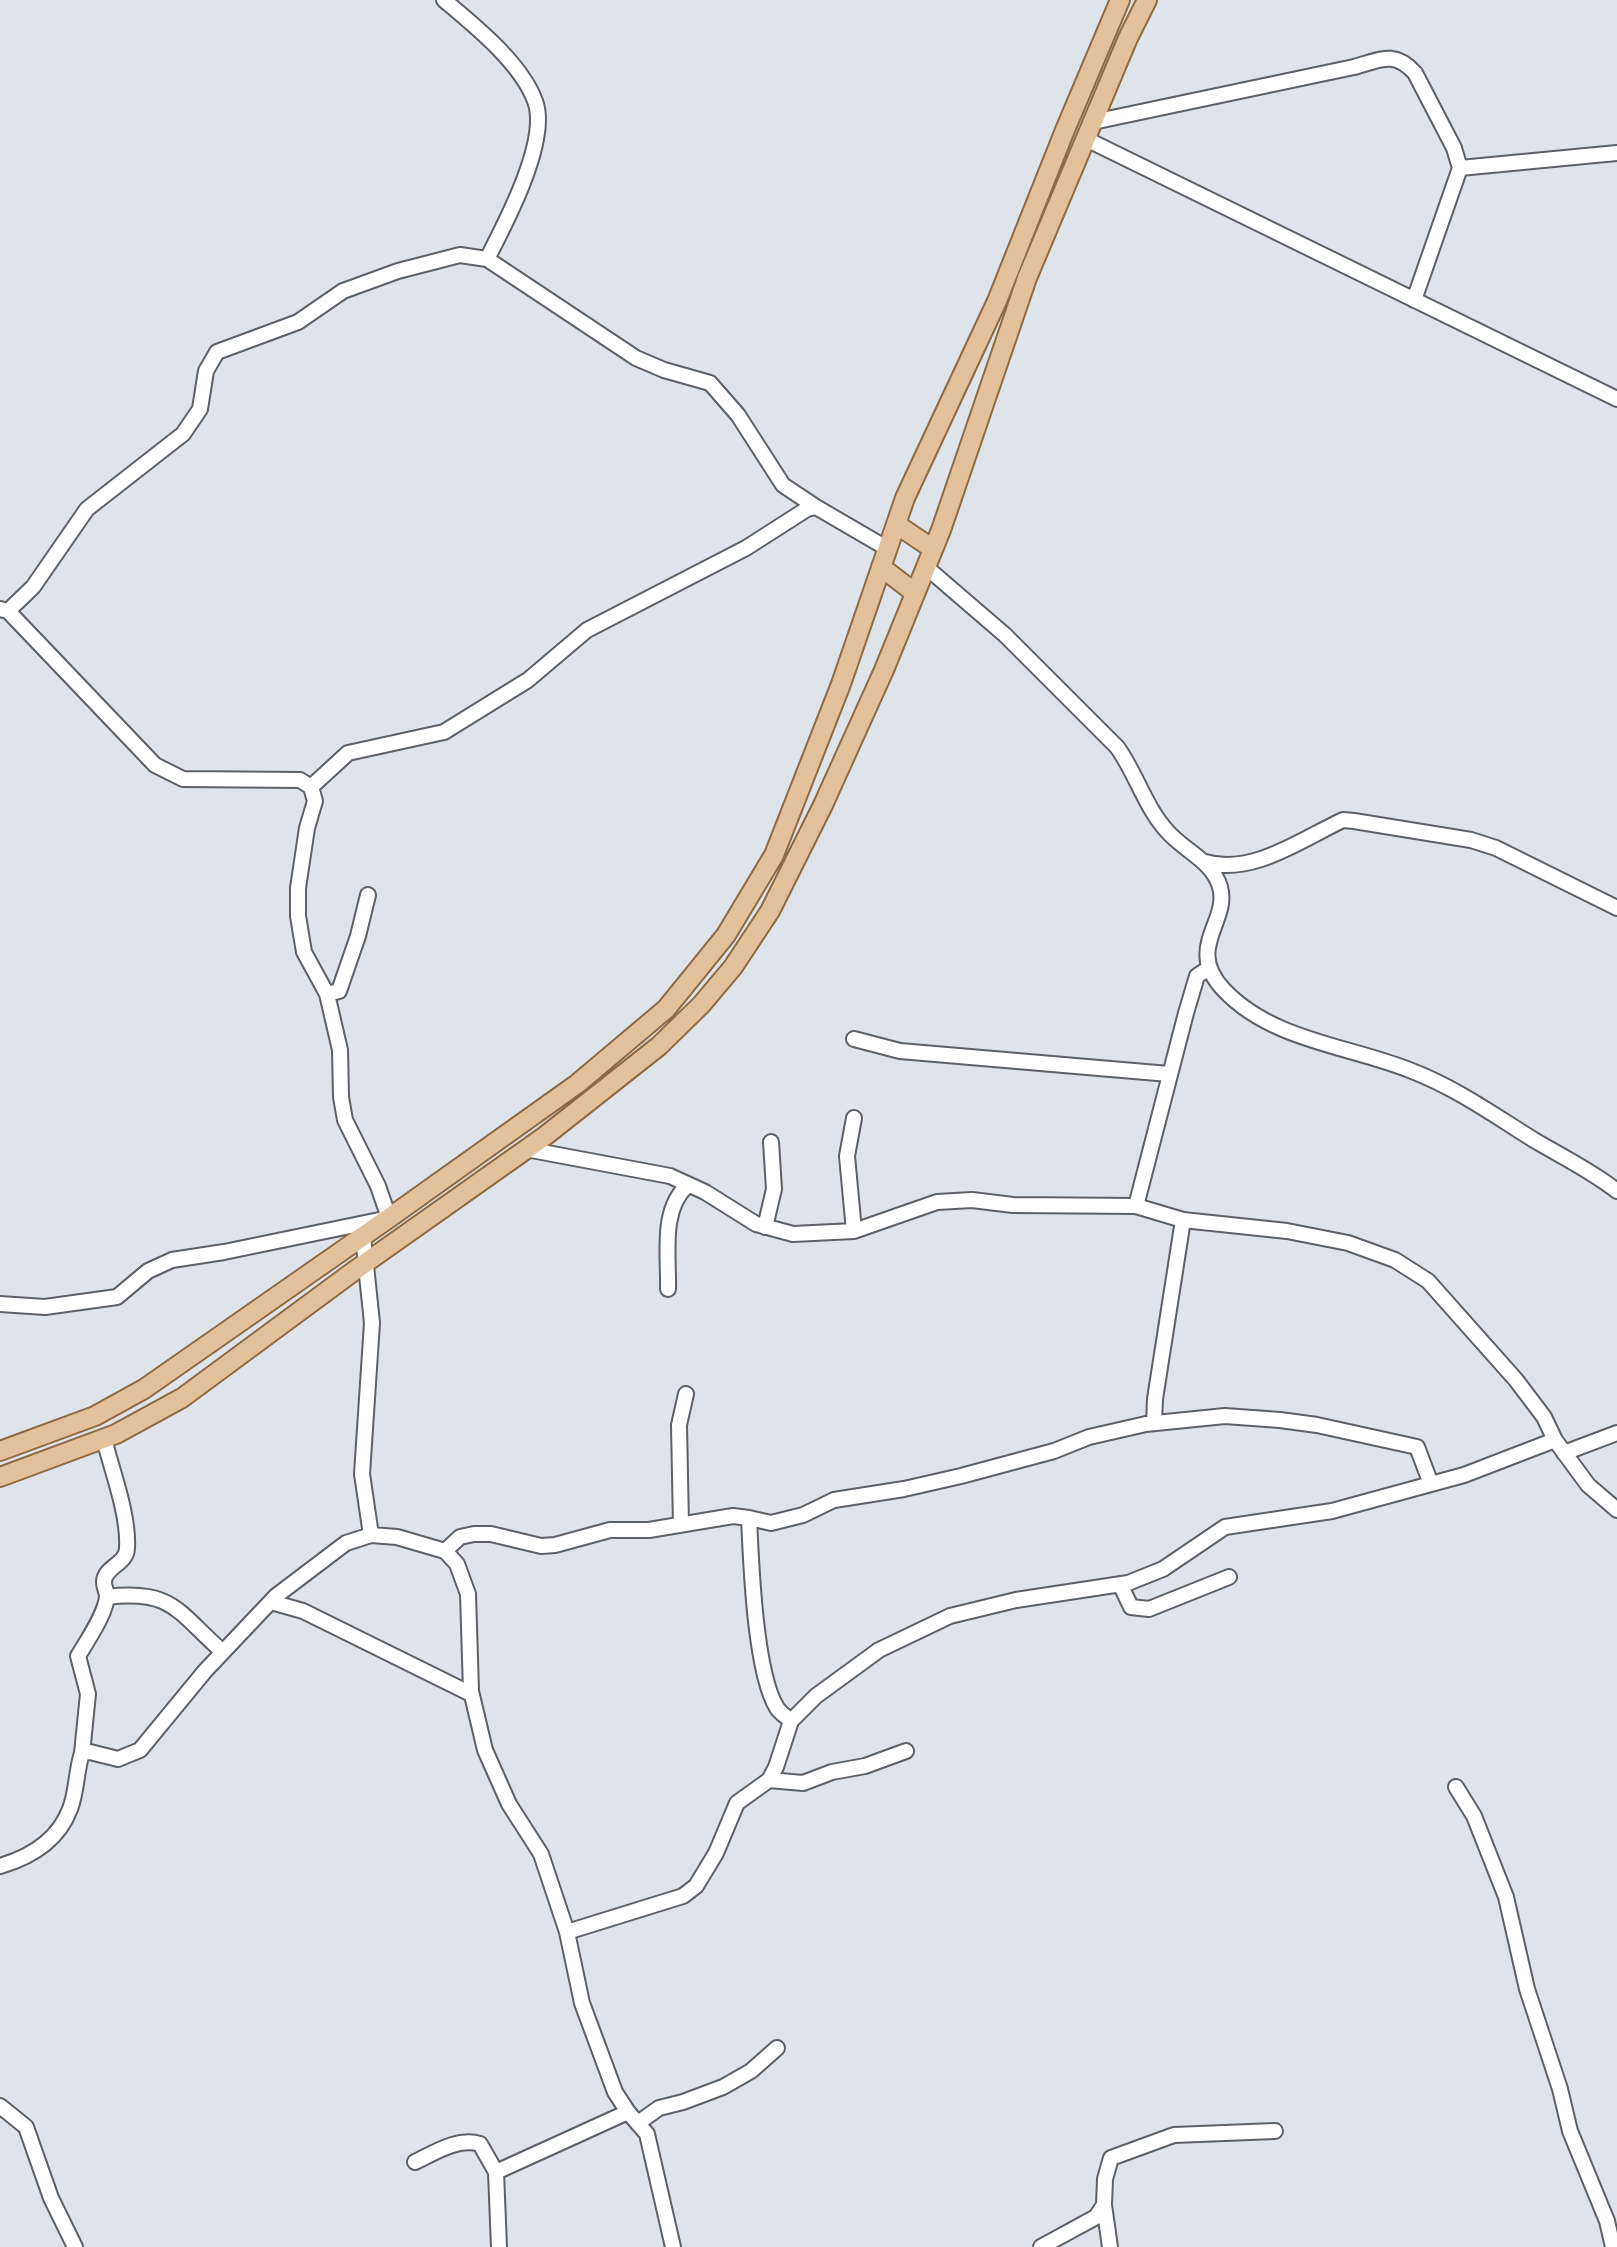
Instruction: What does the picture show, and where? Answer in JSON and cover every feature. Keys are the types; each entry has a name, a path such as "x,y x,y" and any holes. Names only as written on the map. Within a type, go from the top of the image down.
{"main road":[{"path":"0,1451 95,1416 144,1389 363,1237 577,1084 666,1009 726,935 774,855 841,684 905,498 997,301 1120,0"},
{"path":"0,1477 104,1439 182,1398 526,1149 659,1046 701,1005 733,967 770,911 823,805 884,670 933,549 1027,278 1147,0"},
{"path":"896,524 933,549"},
{"path":"881,567 915,593"}],"street":[{"path":"444,0 477,28 524,79 537,104 536,137 518,199 487,259"},
{"path":"1089,130 1380,59 1395,58 1406,63 1415,73 1454,148 1460,168 1414,300"},
{"path":"1089,130 1414,300 1617,399"},
{"path":"1460,168 1617,153"},
{"path":"0,1304 45,1307 117,1297 148,1271 172,1260 389,1218 378,1186 345,1120 340,1050 327,994 304,952 298,916 300,873 315,801 311,787 300,780 183,779 155,765 4,610 33,587 87,509 183,434 200,409 206,371 217,352 298,322 343,291 398,271 460,255 487,259 636,358 664,370 710,383 738,415 783,485 888,549"},
{"path":"311,787 348,753 444,732 528,680 587,630 746,548 807,509 816,507"},
{"path":"926,567 1005,635 1117,747 1161,823 1213,871 1221,890 1219,910 1207,948 1209,968 1223,990 1254,1015 1304,1037 1412,1070 1464,1095 1617,1191"},
{"path":"1205,862 1219,866 1261,859 1343,820 1354,821 1471,840 1496,848 1617,908"},
{"path":"327,994 339,991 368,895"},
{"path":"1136,1206 1197,976 1209,968"},
{"path":"854,1039 900,1051 1169,1074"},
{"path":"854,1118 847,1156 854,1231"},
{"path":"765,1227 774,1189 771,1142"},
{"path":"526,1149 648,1170 705,1192 756,1224 793,1234 854,1231 937,1202 972,1200 1013,1205 1136,1206 1183,1220 1287,1231 1348,1243 1395,1260 1428,1281 1463,1318 1544,1417 1555,1440 1588,1485 1617,1510"},
{"path":"668,1289 671,1212 680,1192 688,1185"},
{"path":"1154,1423 1155,1399 1183,1220"},
{"path":"363,1237 372,1323 362,1474 371,1535"},
{"path":"681,1525 679,1425 686,1394"},
{"path":"445,1551 460,1537 474,1534 491,1534 541,1546 610,1530 649,1530 733,1516 771,1523 803,1515 834,1500 932,1482 1054,1451 1089,1437 1154,1423 1225,1416 1292,1421 1417,1447 1431,1484"},
{"path":"1564,1453 1617,1433"},
{"path":"0,1866 25,1859 56,1835 70,1808 82,1753 88,1694 78,1656 93,1632 107,1597 104,1582 107,1574 124,1559 128,1550 123,1514 104,1439"},
{"path":"567,1932 683,1896 696,1886 716,1853 737,1803 769,1780 791,1721 816,1696 879,1650 950,1616 1016,1600 1120,1584 1163,1569 1225,1527 1332,1511 1464,1475 1555,1440"},
{"path":"749,1518 754,1605 766,1675 778,1709 791,1721"},
{"path":"82,1753 118,1759 140,1750 223,1652 271,1602 346,1543 371,1535 397,1537 445,1551 457,1564 468,1594 471,1694 485,1750 509,1804 541,1854 567,1932 582,2003 615,2092 647,2134 673,2247"},
{"path":"1120,1584 1131,1607 1149,1609 1229,1577"},
{"path":"107,1597 150,1596 175,1605 223,1652"},
{"path":"271,1602 303,1611 471,1694"},
{"path":"769,1780 803,1783 906,1751"},
{"path":"1456,1787 1474,1816 1506,1897 1527,1989 1560,2089 1570,2131 1607,2221 1613,2247"},
{"path":"496,2172 659,2108 723,2087 751,2071 777,2048"},
{"path":"0,2106 26,2127 51,2198 75,2247"},
{"path":"1110,2247 1104,2205 1105,2179 1111,2158 1174,2135 1275,2131"},
{"path":"415,2162 454,2144 480,2144 496,2172 499,2247"},
{"path":"1041,2247 1096,2217 1104,2205"}]}
